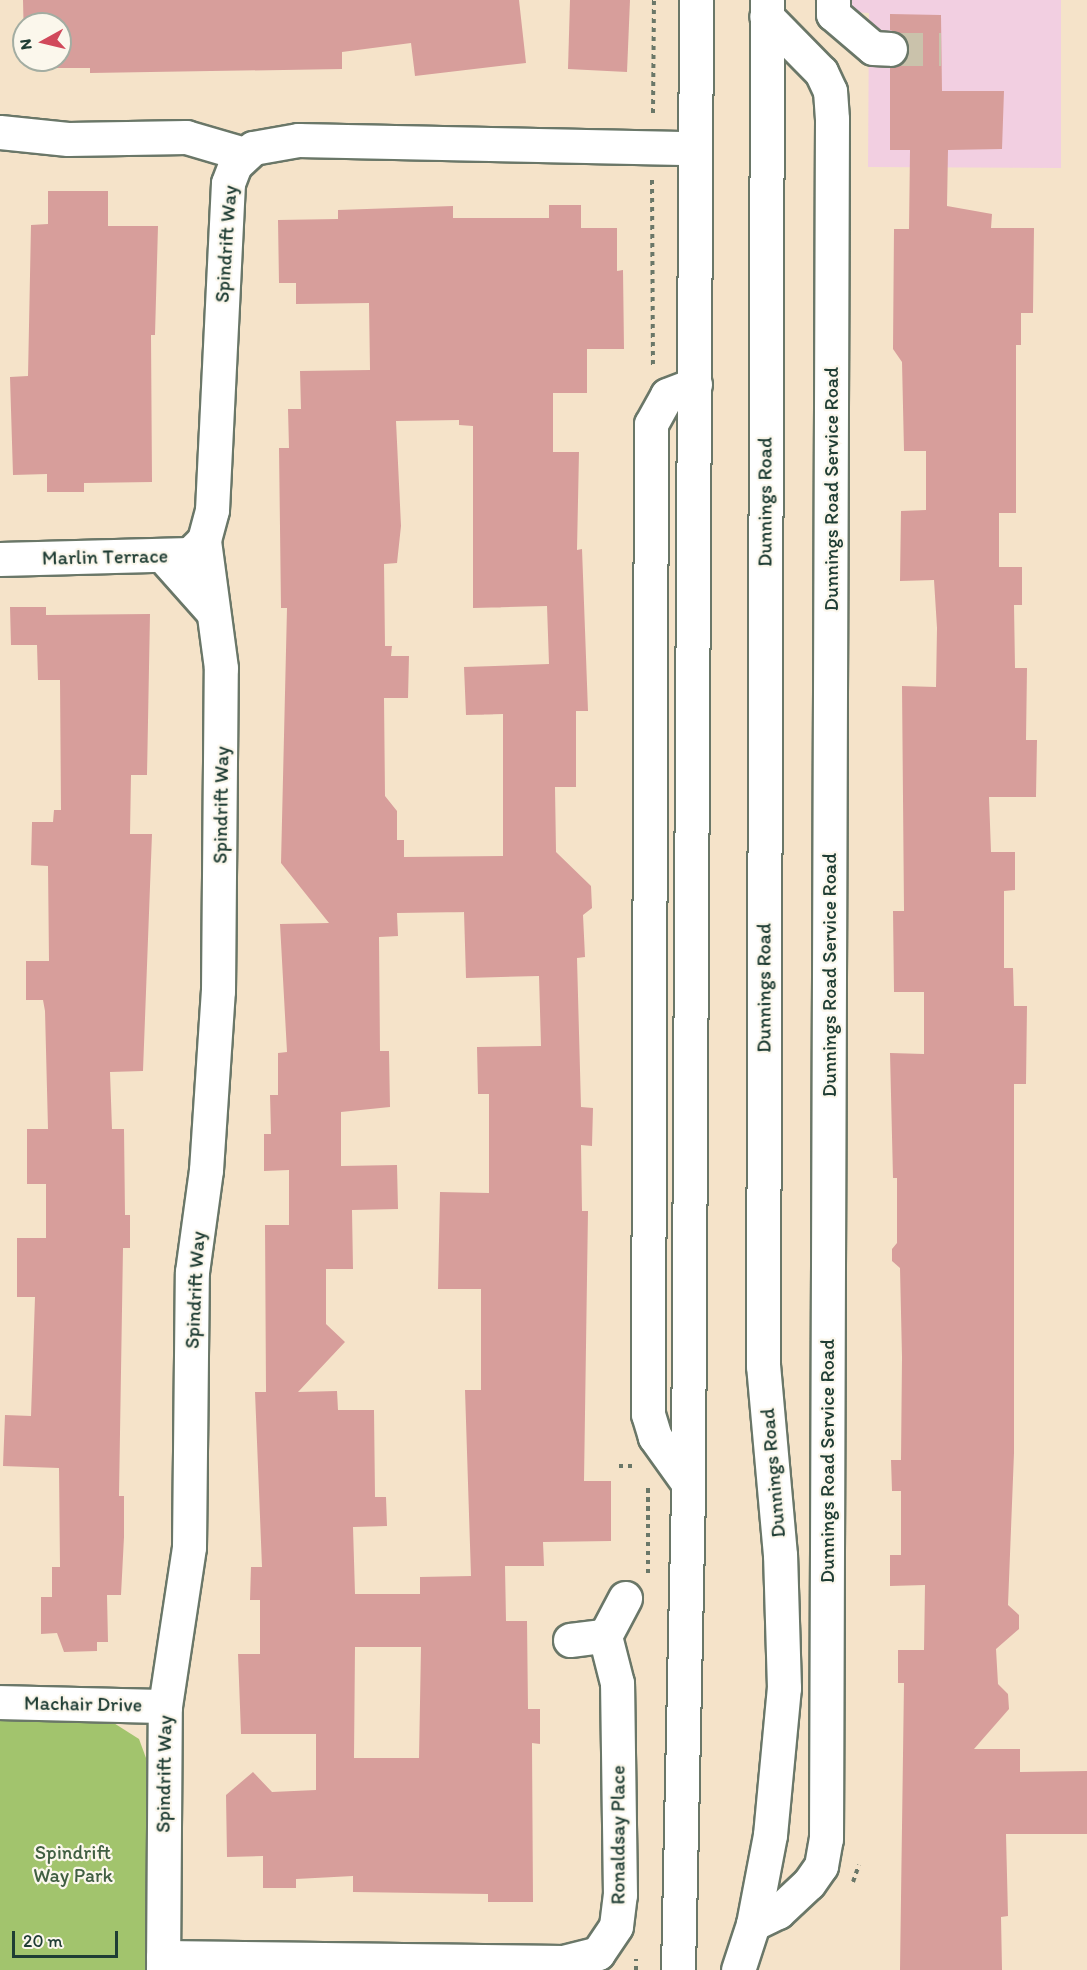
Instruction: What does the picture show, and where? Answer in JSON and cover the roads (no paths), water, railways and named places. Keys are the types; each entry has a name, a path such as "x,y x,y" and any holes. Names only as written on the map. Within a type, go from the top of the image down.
{"street":[{"path":"678,1970 688,1483 696,0"},
{"path":"833,0 833,14 882,48"},
{"name":"Dunnings Road","path":"738,1970 753,1924 771,1824 784,1688 780,1554 763,1366 767,8"},
{"name":"Dunnings Road Service Road","path":"753,1924 778,1912 818,1871 826,1827 832,119 830,91 821,72 767,8"},
{"path":"0,132 68,139 161,138 208,141 244,154 270,142 298,140 694,148"},
{"path":"161,138 228,183"},
{"name":"Spindrift Way","path":"163,1964 165,1706 189,1547 192,1272 206,1170 218,991 223,755 221,668 211,610 213,581 204,540 212,510 228,183 244,154"},
{"path":"688,1483 655,1437 648,1414 651,424 658,404 677,389 695,384"},
{"name":"Marlin Terrace","path":"0,559 190,554 204,540"},
{"path":"163,556 211,610"},
{"path":"570,1640 605,1636 625,1598"},
{"name":"Ronaldsay Place","path":"163,1964 563,1962 598,1953 616,1926 620,1895 617,1683 605,1636"},
{"name":"Machair Drive","path":"0,1702 165,1706"}],"tunnel":[{"path":"890,49 941,49"}],"park label":[{"name":"Spindrift Way Park","path":"73,1864"}]}
